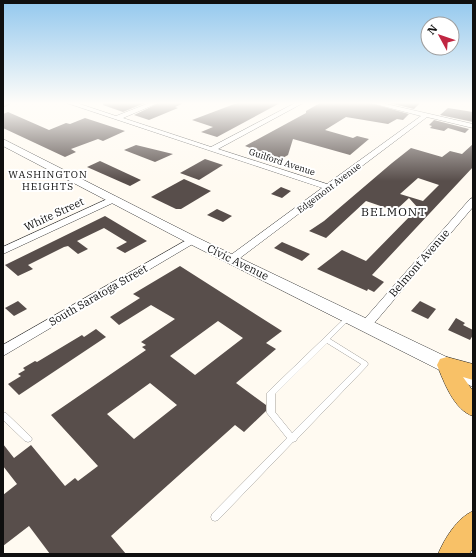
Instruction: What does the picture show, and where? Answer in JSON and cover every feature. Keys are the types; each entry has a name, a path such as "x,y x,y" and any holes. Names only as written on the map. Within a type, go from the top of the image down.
{"main road":[{"path":"447,366 473,372"},
{"path":"447,366 453,380 473,407"},
{"path":"452,554 473,525"}],"street":[{"name":"Guilford Avenue","path":"149,129 329,188"},
{"path":"211,150 251,129"},
{"name":"Edgemont Avenue","path":"232,259 407,129"},
{"name":"Civic Avenue","path":"3,142 192,240 366,325 473,380"},
{"name":"White Street","path":"3,251 114,200"},
{"name":"Belmont Avenue","path":"366,325 473,201"},
{"name":"South Saratoga Street","path":"3,351 192,240"}],"lane":[{"path":"293,439 271,413 271,394 349,317"},
{"path":"215,517 365,364 326,339"},
{"path":"3,416 28,439"}],"building":[{"path":"5,129 119,129 125,131 103,141 98,139 71,149 76,152 65,157"},
{"path":"208,129 232,129 217,137 201,132"},
{"path":"276,129 327,129 325,130 353,138 357,136 369,139 350,155 293,139 288,155 281,159 245,146"},
{"path":"435,129 447,129 444,131"},
{"path":"451,129 469,129 465,133"},
{"path":"473,144 473,167 372,275 384,282 374,292 368,289 367,291 317,269 342,250 366,261 418,208 409,198 395,211 366,201 326,238 309,231 324,221 392,163 411,148 442,157 450,151 462,154","holes":["418,178 439,185 423,201 400,194"]},
{"path":"136,145 173,154 155,162 124,150"},
{"path":"205,159 223,165 199,180 180,173"},
{"path":"100,161 141,180 130,186 87,167"},
{"path":"184,179 211,191 181,209 176,209 151,197"},
{"path":"281,187 291,191 282,198 271,194"},
{"path":"217,209 232,216 223,222 207,215"},
{"path":"105,216 147,241 125,253 116,248 127,242 104,228 77,241 88,249 78,254 68,246 64,247 28,265 33,269 18,276 5,265"},
{"path":"282,242 310,254 302,261 274,248"},
{"path":"180,266 282,331 266,343 276,349 236,383 266,405 266,411 244,432 235,425 111,536 126,554 50,554 29,526 3,546 3,495 17,484 3,466 3,444 14,458 31,445 65,486 75,478 78,481 98,466 51,415 146,350 142,347 146,345 141,342 175,319 151,305 119,325 110,317 140,298 133,294","holes":["218,321 243,338 195,375 170,356","150,383 177,405 134,439 107,414"]},
{"path":"18,301 27,309 14,316 5,308"},
{"path":"420,301 436,309 428,319 411,311"},
{"path":"456,318 465,323 463,325 473,330 473,335 470,340 448,330"},
{"path":"96,329 106,337 19,395 8,384 21,376 18,374 25,370 23,368 35,361 37,362 82,335 84,337"}],"district":[{"name":"WASHINGTON HEIGHTS","path":"48,180"},
{"name":"BELMONT","path":"394,212"}]}
